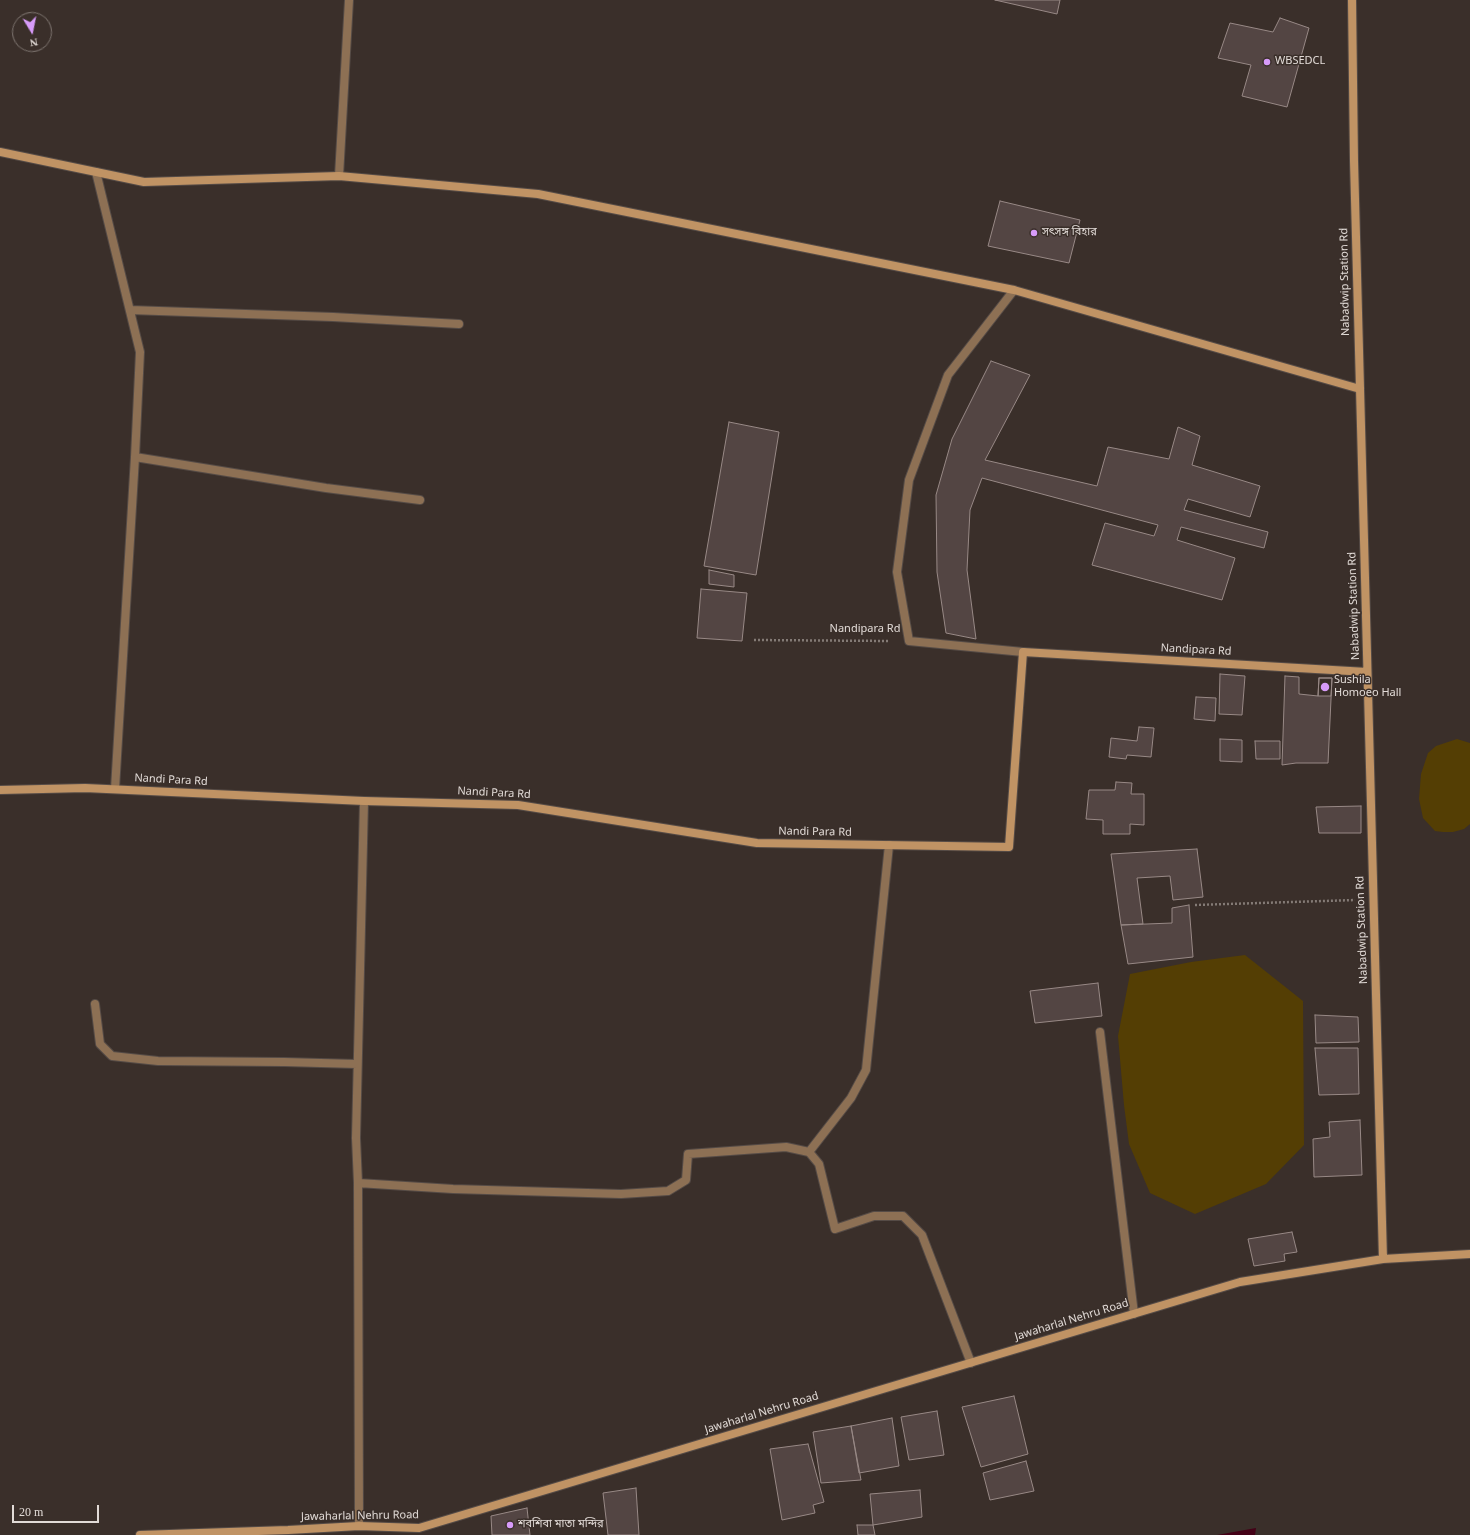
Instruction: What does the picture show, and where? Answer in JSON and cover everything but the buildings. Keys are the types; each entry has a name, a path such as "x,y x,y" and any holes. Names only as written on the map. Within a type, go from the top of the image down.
{"street":[{"path":"339,176 349,0"},
{"name":"Nabadwip Station Rd","path":"1352,0 1354,161 1383,1259"},
{"path":"0,152 144,182 339,176 538,194 1014,290 1360,389"},
{"path":"96,172 140,352 136,457 115,789"},
{"path":"909,641 897,572 909,480 948,375 1014,290"},
{"path":"130,310 333,317 459,324"},
{"path":"136,457 326,488 420,500"},
{"name":"Nandipara Rd","path":"909,641 1023,652 1367,672"},
{"name":"Nandi Para Rd","path":"0,790 85,788 364,801 518,805 757,843 1009,847 1023,652"},
{"path":"359,1526 358,1183 356,1138 364,801"},
{"path":"809,1152 850,1098 866,1070 889,845"},
{"path":"95,1004 100,1044 112,1056 158,1061 357,1064"},
{"path":"1100,1032 1134,1314"},
{"path":"358,1183 453,1189 628,1194 668,1191 686,1180 688,1154 786,1147 809,1152 819,1164 835,1229 874,1216 903,1216 922,1234 971,1363"},
{"name":"Jawaharlal Nehru Road","path":"140,1535 359,1526 419,1531 1240,1282 1383,1259 1470,1254"}],"path":[{"name":"Nandipara Rd","path":"754,640 909,641"},
{"path":"1196,905 1362,900"}],"shaded area":[{"path":"1457,739 1470,743 1470,824 1464,829 1453,832 1435,831 1423,818 1419,799 1421,774 1428,753 1436,746"},
{"path":"1245,955 1303,1001 1304,1145 1266,1184 1195,1214 1150,1193 1129,1144 1118,1036 1130,974 1191,962"},
{"path":"1256,1528 1255,1535 1217,1535"}],"place":[{"name":"WBSEDCL","path":"1267,62"},
{"name":"সৎসঙ্গ বিহার","path":"1034,233"},
{"name":"Sushila Homoeo Hall","path":"1325,687"},
{"name":"শবশিবা মাতা মন্দির","path":"510,1525"}]}
